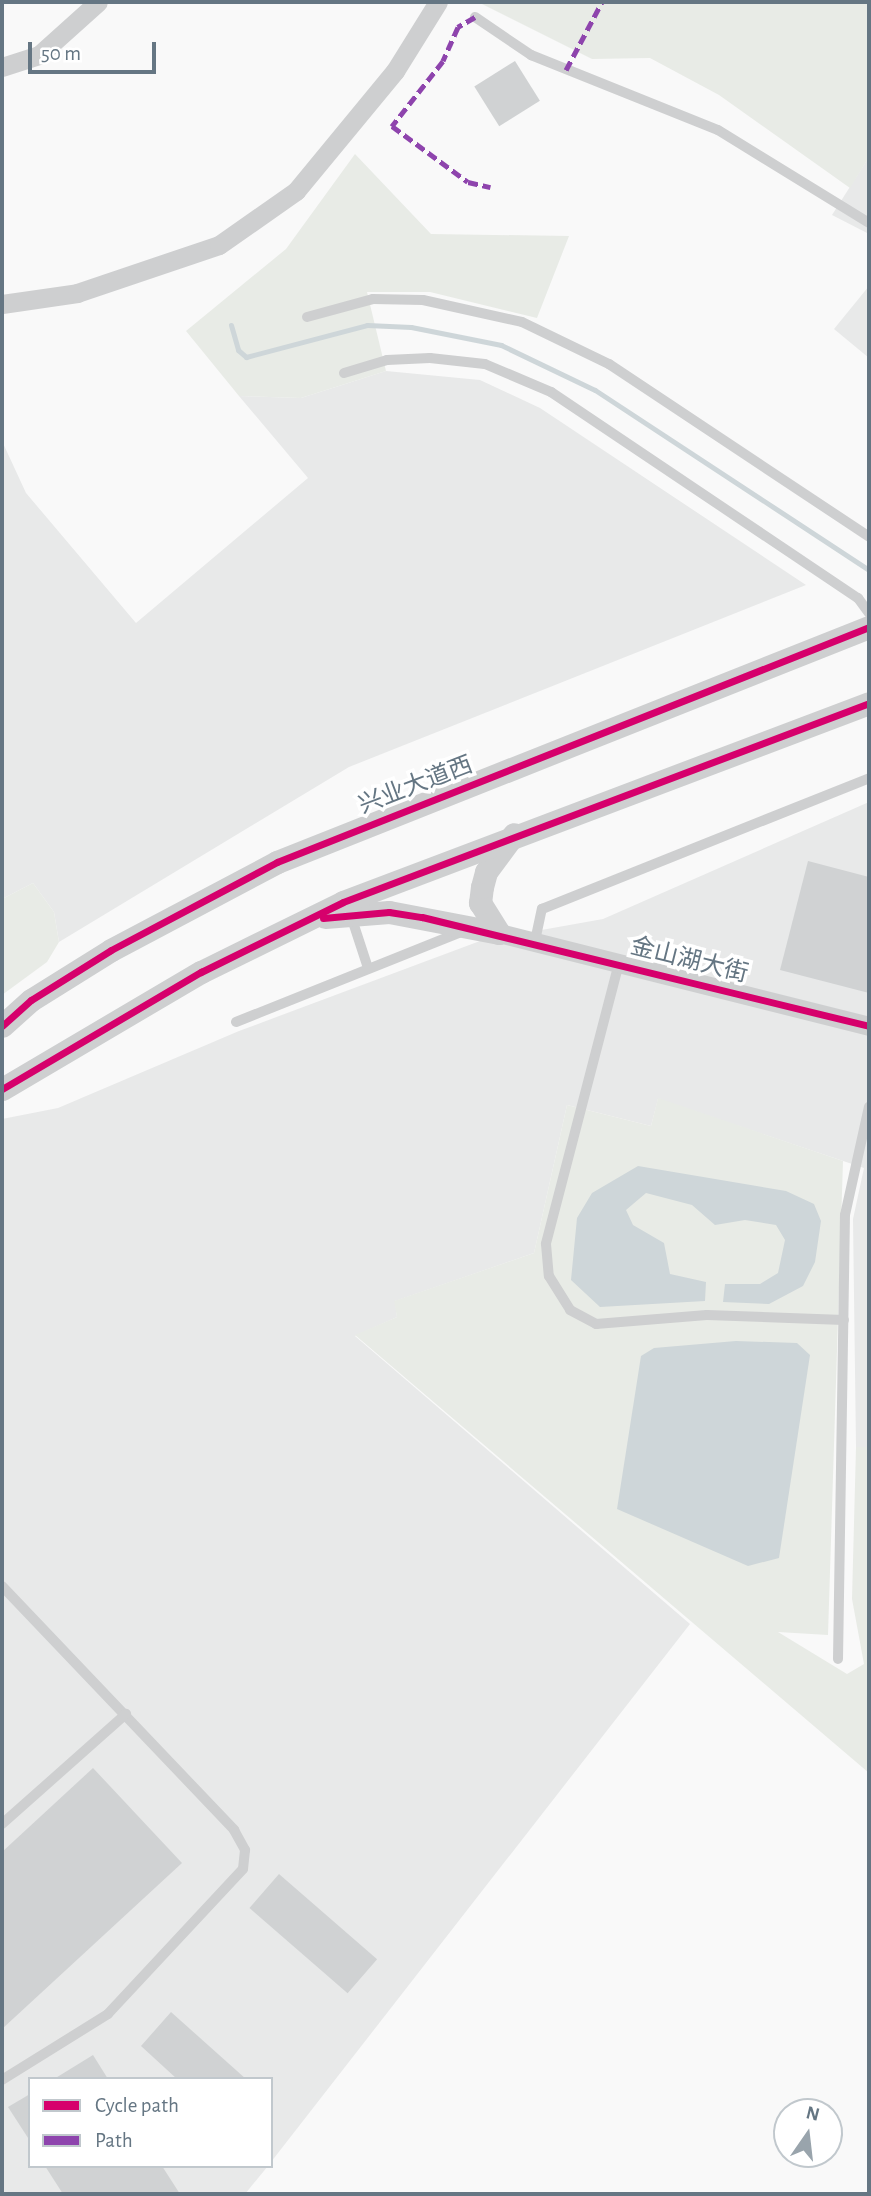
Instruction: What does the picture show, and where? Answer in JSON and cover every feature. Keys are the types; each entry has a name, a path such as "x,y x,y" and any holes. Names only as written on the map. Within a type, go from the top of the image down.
{"street":[{"path":"2,67 39,55 98,2"},
{"path":"2,304 76,293 219,245 296,191 395,71 438,2"},
{"name":"兴业大道西","path":"2,1026 31,1000 111,950 277,863 869,628"},
{"path":"2,1089 201,972 285,929 514,834 869,702"},
{"path":"499,933 480,903 482,887 486,872 514,834"},
{"path":"285,929 350,915 390,912 499,933"},
{"name":"金山湖大街","path":"499,933 869,1026"}],"lane":[{"path":"475,17 531,55 718,130 869,223"},
{"path":"307,317 373,299 423,300 522,323 609,364 869,537"},
{"path":"344,373 387,360 430,358 485,363 551,392 858,598 869,613"},
{"path":"535,941 541,909 869,778"},
{"path":"350,915 368,968"},
{"path":"236,1021 472,927"},
{"path":"619,963 546,1244 549,1276 570,1310 596,1324 707,1315 844,1320"},
{"path":"838,1659 845,1215 869,1107"},
{"path":"2,1586 127,1714 234,1830 245,1850 243,1869 108,2014 2,2080"},
{"path":"2,1824 127,1714"}],"shaded area":[{"path":"478,2 869,2 869,157 850,188 719,95 650,58 592,59"},
{"path":"355,154 431,234 569,236 537,318 430,292 367,292 386,371 301,398 239,396 186,331 286,249"},
{"path":"869,157 869,234 832,215"},
{"path":"869,286 869,358 834,329"},
{"path":"386,371 480,380 540,408 806,585 349,767 59,942 54,912 33,883 2,899 2,441 26,493 136,623 308,478 239,396 301,398"},
{"path":"869,802 869,1447 856,1447 853,1219 864,1168 658,1099 651,1126 567,1105 534,1253 395,1301 397,1317 355,1336 690,1624 273,2159 273,2077 28,2077 28,2168 266,2168 245,2194 2,2194 2,1119 58,1108 239,1031 480,941 603,919"},
{"path":"33,883 54,912 59,942 47,962 2,995 2,899"},
{"path":"658,1098 843,1161 828,1635 778,1632 847,1674 864,1664 852,1599 856,1447 869,1447 869,1773 355,1335 397,1317 394,1301 534,1253 567,1105 651,1126"},
{"path":"638,1166 786,1191 814,1204 821,1221 815,1262 803,1286 769,1304 723,1302 725,1284 760,1284 778,1273 785,1240 776,1225 745,1220 715,1225 692,1205 646,1193 626,1210 633,1225 664,1243 670,1274 706,1282 705,1301 600,1307 571,1280 577,1218 592,1193"},
{"path":"736,1341 797,1343 810,1355 779,1558 748,1566 617,1509 641,1356 654,1348"}],"building":[{"path":"515,61 540,101 499,126 474,86"},
{"path":"808,861 869,877 869,993 780,970"},
{"path":"93,1768 182,1863 2,2029 2,1852"},
{"path":"279,1874 377,1959 348,1993 249,1908"},
{"path":"171,2012 244,2077 175,2077 141,2046"},
{"path":"93,2055 107,2077 57,2077"},
{"path":"28,2095 28,2138 8,2107"},
{"path":"46,2168 163,2168 180,2194 63,2194"}],"waterway":[{"path":"231,325 238,350 246,357 367,325 411,327 501,345 595,390 869,570"}],"marked path":[{"path":"566,70 602,2"},
{"path":"475,17 458,27 443,61 392,126 468,182 490,187"}],"cycle path":[{"path":"2,1026 31,1000 111,950 277,862 869,627"},
{"path":"2,1089 201,972 343,902 869,703"},
{"path":"323,918 389,912 422,917 869,1026"}]}
